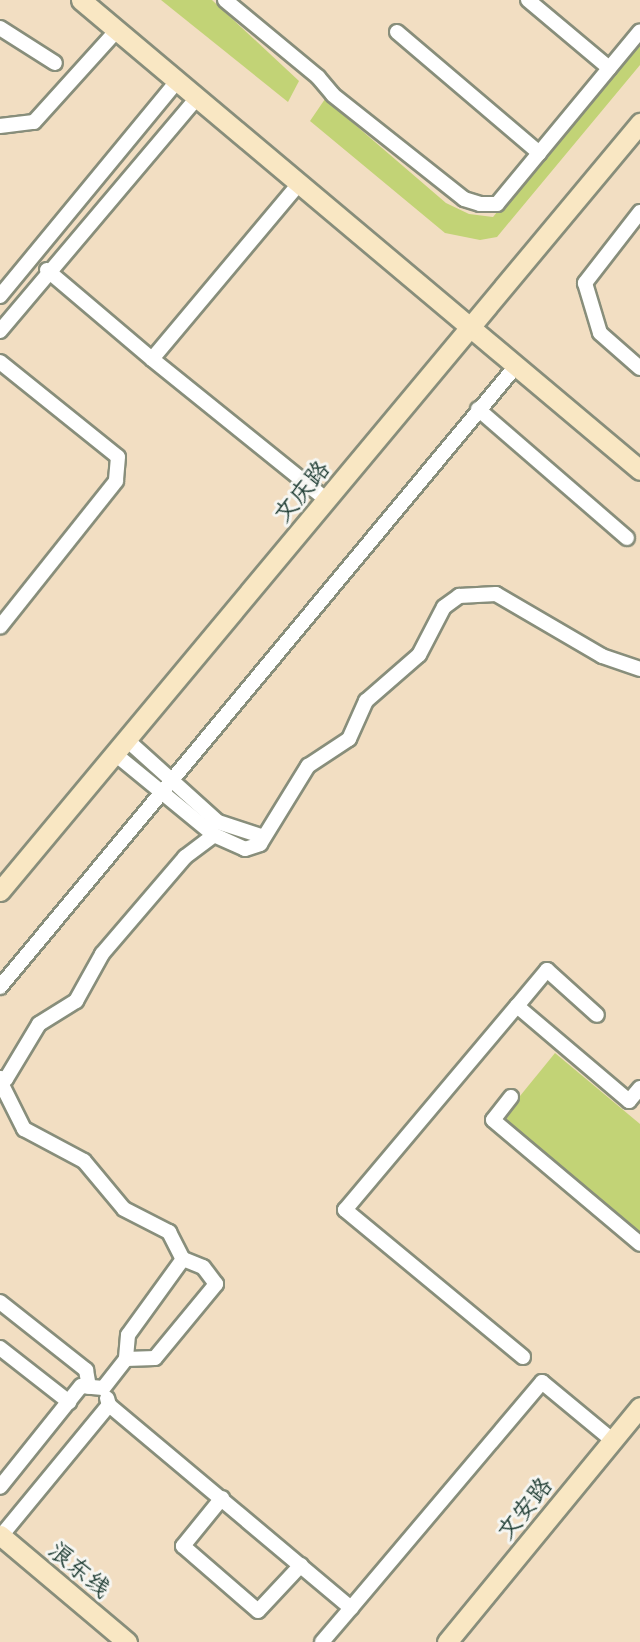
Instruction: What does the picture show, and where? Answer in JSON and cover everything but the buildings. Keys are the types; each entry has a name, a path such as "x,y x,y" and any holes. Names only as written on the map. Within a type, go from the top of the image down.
{"street":[{"path":"81,0 640,470"},
{"path":"225,0 318,77 333,95 464,199 497,204 640,30"},
{"path":"528,0 609,68"},
{"path":"0,28 55,63"},
{"path":"1,127 34,122 117,30"},
{"path":"397,32 539,153"},
{"path":"0,296 177,81"},
{"path":"0,331 47,270 197,98"},
{"name":"文庆路","path":"0,891 640,123"},
{"path":"152,359 299,184"},
{"path":"640,212 585,283 600,333 640,369"},
{"path":"47,270 152,359 327,500"},
{"path":"0,362 118,457 116,481 0,627"},
{"path":"0,986 516,366"},
{"path":"478,409 627,538"},
{"path":"121,747 162,792 214,835 245,849 264,837 308,766 349,739 366,701 419,655 444,607 459,596 496,594 601,656 640,669"},
{"path":"121,747 172,780 218,822 264,837"},
{"path":"0,1488 81,1386 96,1387 126,1359 155,1358 216,1284 202,1267 183,1259 169,1233 124,1209 84,1161 24,1129 0,1080 6,1079 39,1024 76,1001 102,954 185,857 214,835"},
{"path":"523,1357 345,1210 547,970 597,1015"},
{"path":"517,1006 629,1101 640,1088"},
{"path":"512,1097 493,1120 640,1244"},
{"path":"126,1359 128,1335 183,1259"},
{"path":"0,1302 86,1370 109,1405 351,1608"},
{"path":"0,1348 69,1402"},
{"path":"322,1642 542,1382 612,1440"},
{"path":"1,1536 109,1405"},
{"name":"文安路","path":"447,1642 640,1407"},
{"path":"222,1498 183,1546 239,1595 258,1611 301,1565"},
{"name":"浪东线","path":"1,1536 127,1642"}],"green space":[{"path":"161,0 212,0 299,81 288,102"},
{"path":"640,38 640,65 497,237 480,240 445,233 310,121 325,99 446,203 469,214 493,217"},
{"path":"555,1053 640,1124 640,1233 502,1118"}]}
